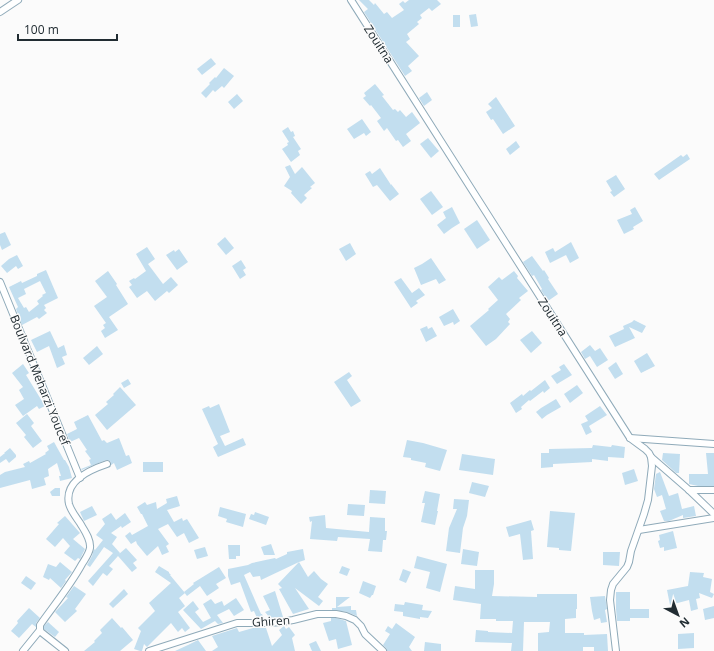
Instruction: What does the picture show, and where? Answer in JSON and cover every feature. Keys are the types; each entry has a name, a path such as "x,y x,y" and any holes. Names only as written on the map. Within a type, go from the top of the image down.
{"street":[{"path":"0,12 18,0"},
{"name":"Zouitna","path":"350,0 630,438 650,453 651,457 714,514"},
{"name":"Boulvard Meharzi Youcef","path":"0,282 80,478"},
{"path":"630,438 714,444"},
{"path":"616,651 610,600 611,590 630,562 631,551 648,500 652,466 651,457"},
{"path":"23,651 40,630 40,625 76,574 87,556 90,547 86,532 69,506 68,495 71,487 76,480 95,468 107,464"},
{"path":"689,490 714,490"},
{"path":"639,530 714,518"},
{"name":"Ghiren","path":"149,651 237,623 282,622 317,614 336,614 355,620 366,634 383,651"},
{"path":"40,630 65,651"}],"building":[{"path":"359,0 369,0 374,5 375,3 384,14 387,12 392,18 404,10 399,4 403,1 405,3 409,0 437,0 441,4 432,11 429,8 420,15 422,18 417,22 419,24 407,34 410,39 406,42 419,56 408,66 412,71 405,76 364,12 368,9"},
{"path":"476,14 478,26 471,27 469,15"},
{"path":"453,15 460,15 460,27 453,27"},
{"path":"211,58 216,64 202,75 197,69"},
{"path":"224,68 234,76 224,88 222,86 215,92 213,90 206,98 201,93"},
{"path":"375,84 393,110 395,109 398,112 400,110 406,117 412,112 420,123 406,134 411,141 403,147 398,140 396,141 387,128 384,131 377,121 381,118 371,105 370,106 363,98 366,96 364,93"},
{"path":"427,92 432,100 424,106 419,98"},
{"path":"237,94 243,101 234,109 228,102"},
{"path":"496,97 515,126 503,134 493,119 491,120 486,112 492,108 488,104"},
{"path":"362,119 371,132 366,136 364,133 354,139 347,129"},
{"path":"288,127 291,132 293,131 295,136 293,137 301,149 298,151 300,155 291,162 282,149 288,145 287,143 289,142 282,131"},
{"path":"428,138 439,151 431,158 420,144"},
{"path":"516,141 520,147 510,155 506,149"},
{"path":"687,154 690,159 659,180 654,174 681,155 683,157"},
{"path":"290,165 295,174 302,167 315,183 304,195 307,198 301,204 291,193 292,191 284,186 290,177 285,167"},
{"path":"380,168 399,194 390,201 377,185 373,187 365,174 370,171 372,174"},
{"path":"616,175 625,189 614,197 610,192 612,191 606,181"},
{"path":"431,191 443,207 432,215 420,199"},
{"path":"452,207 460,223 444,234 437,225 446,218 443,212"},
{"path":"635,207 643,221 633,227 634,229 624,234 617,220 632,214 630,210"},
{"path":"477,220 490,240 477,249 464,229"},
{"path":"5,232 11,245 2,250 0,245 0,234"},
{"path":"225,237 234,248 226,255 217,244"},
{"path":"571,242 579,258 570,263 566,255 550,263 545,252 553,248 555,252"},
{"path":"350,243 356,254 346,261 339,249"},
{"path":"147,247 155,259 148,264 163,284 171,277 178,285 169,293 167,291 155,301 147,291 137,298 129,287 132,285 129,281 134,278 135,279 146,271 136,254"},
{"path":"179,249 188,262 177,270 166,255"},
{"path":"17,255 23,266 18,269 16,266 7,273 1,266 9,259"},
{"path":"532,256 543,271 544,270 558,294 548,301 534,275 532,276 523,262"},
{"path":"431,258 446,280 439,284 436,279 421,285 414,268"},
{"path":"241,260 246,268 243,270 246,275 240,279 232,266"},
{"path":"46,270 58,298 44,305 46,308 44,310 47,313 39,319 37,317 22,325 16,309 18,307 9,287 21,281 22,283 37,276 37,274","holes":["40,281 46,293 37,301 39,304 29,312 26,307 24,308 18,298 26,294 24,289"]},
{"path":"108,271 128,304 109,317 118,330 105,338 101,331 105,328 103,325 106,323 94,306 107,297 95,281"},
{"path":"514,271 518,276 517,278 528,291 519,298 521,300 506,314 510,319 508,322 510,324 496,339 486,346 470,326 489,310 488,309 498,300 488,287 499,277 502,280"},
{"path":"401,278 412,293 419,288 425,295 416,301 418,303 411,308 394,282"},
{"path":"453,309 460,321 454,325 453,322 444,326 439,317"},
{"path":"634,320 646,326 642,333 629,327 635,338 615,347 609,336 624,329 623,326"},
{"path":"427,326 428,329 432,327 437,336 426,342 420,329"},
{"path":"50,331 58,348 64,345 67,355 62,357 65,364 57,368 49,346 37,352 31,340"},
{"path":"532,331 542,343 531,353 520,340"},
{"path":"590,345 595,351 600,348 608,360 597,367 590,356 585,359 581,352"},
{"path":"97,346 103,354 89,365 83,358"},
{"path":"647,353 655,366 641,373 634,361"},
{"path":"616,362 623,374 615,379 608,368"},
{"path":"23,364 29,373 26,375 45,406 39,409 37,406 23,416 15,405 24,399 19,390 23,387 12,373"},
{"path":"564,364 572,375 557,384 551,376 561,370 559,367"},
{"path":"349,372 352,376 347,380 361,401 351,407 334,382"},
{"path":"128,379 131,384 124,388 121,383"},
{"path":"545,380 550,388 544,393 543,391 530,401 529,400 521,407 522,409 516,413 510,403 522,394 523,396 530,390 531,391"},
{"path":"577,385 583,393 570,403 564,394"},
{"path":"120,387 136,405 107,430 95,415 108,404 106,402"},
{"path":"556,399 561,407 542,419 536,412"},
{"path":"219,404 230,432 220,436 225,446 243,438 246,445 218,457 213,447 218,444 202,409 209,406 210,408"},
{"path":"600,406 607,415 589,426 592,432 586,435 581,424 588,421 585,416"},
{"path":"27,414 34,423 31,426 42,441 33,448 24,437 26,435 16,423"},
{"path":"88,415 102,441 104,440 107,443 119,438 126,456 129,455 132,463 117,470 114,463 111,465 110,461 106,460 82,470 81,469 91,465 89,460 91,459 85,451 87,450 79,438 70,442 67,434 77,429 74,422"},
{"path":"407,440 447,450 440,471 425,467 426,463 403,457"},
{"path":"54,442 69,467 72,478 60,481 59,476 61,476 57,463 48,469 49,476 44,478 46,485 32,489 30,480 0,488 0,475 5,472 25,467 23,464 29,461 30,463 46,454 45,453 49,450 47,446"},
{"path":"593,445 625,447 624,458 608,457 608,461 592,459 592,462 553,464 553,467 541,468 541,453 549,453 549,449 592,448"},
{"path":"10,448 16,457 9,463 6,459 0,463 0,457"},
{"path":"663,453 680,454 679,473 676,473 662,460"},
{"path":"706,453 714,453 714,486 698,486 689,484 689,474 708,474"},
{"path":"462,454 495,459 493,475 459,470"},
{"path":"143,462 163,462 163,472 143,472"},
{"path":"634,469 638,481 625,485 622,473"},
{"path":"660,472 669,496 678,493 682,509 694,506 696,516 683,518 683,515 669,521 664,521 660,511 666,509 662,495 657,497 654,489 656,474"},
{"path":"472,482 489,486 485,497 469,493"},
{"path":"55,488 60,488 60,496 52,496 50,492"},
{"path":"370,490 386,491 385,504 369,503"},
{"path":"425,491 440,494 435,525 421,522 425,503 422,503"},
{"path":"177,496 180,506 167,510 174,522 182,518 183,521 187,519 199,538 189,543 184,533 177,537 168,524 158,529 169,544 166,546 169,552 162,555 158,546 147,556 136,541 131,544 125,536 130,532 132,535 148,526 137,507 145,502 147,505 156,502 157,509 167,503 166,499"},
{"path":"454,499 469,500 467,516 463,528 460,553 446,551 449,528 457,509 453,509"},
{"path":"348,504 365,505 364,516 347,515"},
{"path":"92,506 97,515 84,521 80,512"},
{"path":"220,507 246,514 243,527 226,522 227,519 218,516"},
{"path":"550,511 575,513 571,551 547,547"},
{"path":"255,512 269,517 266,525 249,519 251,514 254,515"},
{"path":"111,513 116,520 125,513 131,522 122,528 121,526 111,533 117,537 112,544 120,553 119,554 126,548 137,560 133,563 137,568 132,572 118,556 109,566 113,569 107,576 103,573 93,586 88,581 113,553 104,547 90,567 87,565 94,549 95,550 103,540 96,535 105,524 102,519"},
{"path":"325,515 326,528 369,532 370,517 385,518 385,531 387,531 386,540 383,540 382,552 368,551 370,539 338,537 337,541 310,539 312,521 310,522 309,517"},
{"path":"65,516 80,533 73,539 85,549 80,559 78,558 75,561 64,553 70,546 63,538 55,547 46,539 59,524 57,523"},
{"path":"531,520 534,530 531,531 533,559 523,560 520,534 509,537 506,527"},
{"path":"673,531 677,548 664,551 664,547 660,548 658,541 660,540 659,535"},
{"path":"271,544 275,555 264,555 261,547"},
{"path":"228,545 240,545 240,556 236,556 236,559 229,559"},
{"path":"205,547 208,556 197,559 194,550"},
{"path":"303,549 305,560 261,580 260,576 253,577 250,572 244,575 264,618 257,618 254,611 251,612 240,582 231,585 228,576 228,569 276,559 287,554 287,552"},
{"path":"463,549 479,552 477,566 461,564"},
{"path":"603,552 620,552 619,566 603,565"},
{"path":"417,556 447,564 440,592 426,588 430,572 414,568"},
{"path":"60,562 72,572 65,580 66,581 61,588 50,578 49,580 43,577 48,564 56,567"},
{"path":"299,562 308,577 314,571 328,584 318,597 323,601 319,606 295,588 309,609 293,614 279,589 282,588 278,584"},
{"path":"159,566 169,572 185,593 179,598 185,606 178,612 190,628 185,632 182,628 178,632 171,623 147,647 144,644 142,651 140,651 134,649 141,631 138,628 155,611 149,603 171,583 155,572"},
{"path":"342,566 350,569 347,576 339,573"},
{"path":"219,567 226,578 216,584 219,588 207,596 200,586 187,596 184,592 194,584 193,583"},
{"path":"403,569 411,572 406,583 399,580"},
{"path":"475,570 494,570 492,596 537,597 537,594 577,594 576,618 565,619 565,633 584,633 584,635 607,634 608,651 594,651 594,647 583,647 583,651 538,651 538,633 549,632 550,622 524,622 523,651 511,651 512,643 475,642 476,630 512,633 513,621 480,619 481,604 453,600 455,586 475,589"},
{"path":"690,572 704,573 703,577 712,579 710,592 714,594 712,598 699,593 700,598 696,599 698,609 691,611 689,600 670,605 667,590 688,586"},
{"path":"26,576 36,583 31,590 21,583"},
{"path":"363,581 376,586 373,595 370,598 359,593"},
{"path":"74,586 86,594 75,609 77,611 65,622 55,612 68,598 66,597"},
{"path":"124,589 128,594 113,608 109,604"},
{"path":"275,591 283,617 270,618 265,612 270,610 263,596"},
{"path":"616,592 630,592 630,609 649,609 649,618 630,618 630,621 617,621"},
{"path":"605,596 607,622 601,623 600,618 594,620 590,597"},
{"path":"336,597 350,597 337,607 351,606 351,610 356,610 357,616 347,612 332,610 332,608 336,608"},
{"path":"236,598 244,610 234,616 229,609 217,615 223,623 218,624 215,621 201,629 183,610 193,601 199,609 195,612 203,622 211,618 203,604 211,599 215,604 222,601 224,606"},
{"path":"405,602 423,605 422,610 432,611 428,618 420,617 420,619 403,616 403,612 394,611 395,604 404,605"},
{"path":"714,606 714,618 705,620 703,609"},
{"path":"29,608 40,618 36,623 36,627 32,624 19,638 11,631 18,623 17,621"},
{"path":"112,618 133,640 120,651 84,651 95,642 94,641 102,633 100,630"},
{"path":"331,618 346,621 352,645 338,649 336,639 329,641 323,623 331,621"},
{"path":"48,622 59,632 55,637 44,629 44,626"},
{"path":"396,623 415,637 409,647 412,651 387,651 383,645 390,634 385,631 388,626 392,629"},
{"path":"284,626 286,629 289,627 295,635 292,638 295,651 212,651 218,647 212,636 237,628 239,632 253,628 266,628 272,646 282,635 279,630"},
{"path":"694,633 694,648 678,649 678,634"},
{"path":"198,640 206,651 175,651 188,645"},
{"path":"316,641 321,651 312,651 309,644"},
{"path":"425,642 441,644 441,651 424,651"}]}
